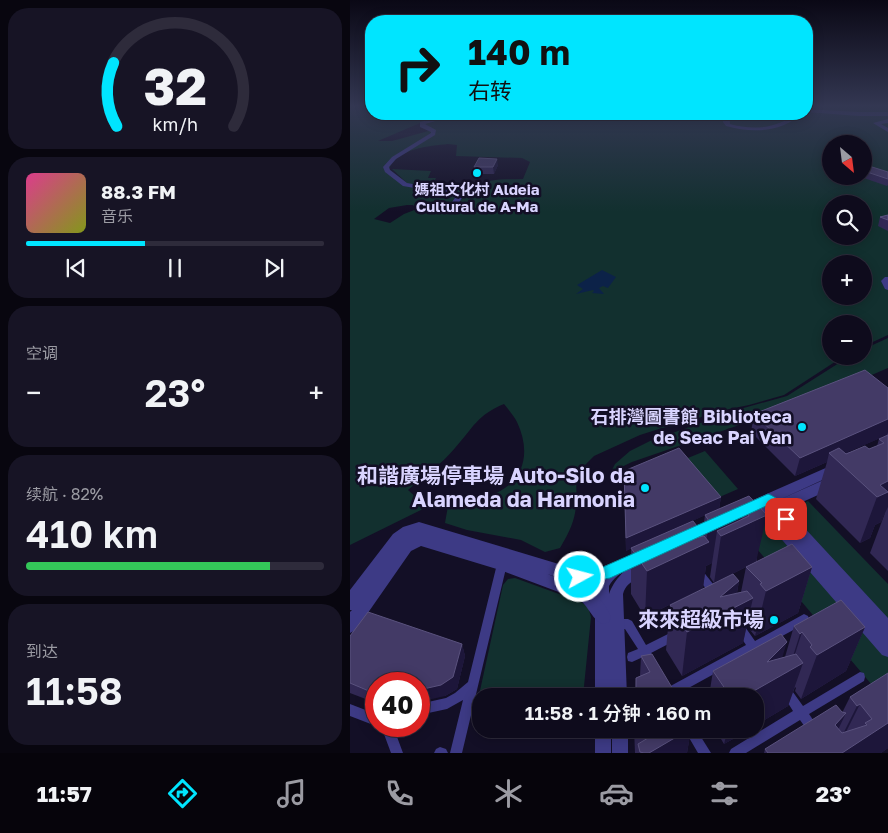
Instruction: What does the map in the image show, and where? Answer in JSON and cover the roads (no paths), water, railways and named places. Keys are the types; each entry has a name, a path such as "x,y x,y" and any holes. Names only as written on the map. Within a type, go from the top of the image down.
{"street":[{"path":"418,209 454,204 459,198 451,192 404,185 387,171 386,167 394,158 421,141"},
{"path":"888,279 885,281 888,287"},
{"path":"761,509 848,469"},
{"path":"761,509 888,630"},
{"path":"761,509 888,649"},
{"path":"678,547 727,524"},
{"path":"350,603 398,538 408,531 419,528 426,528 572,575 592,576 613,570 657,550"},
{"path":"350,625 406,547 413,542 428,541 502,564 586,595 594,602 603,617"},
{"path":"456,753 502,564"},
{"path":"619,688 616,594 618,586 624,578 654,564"},
{"path":"693,564 720,602"},
{"path":"603,688 602,586 613,570"},
{"path":"731,617 764,662"},
{"path":"617,624 628,624 666,688 753,647 804,620"},
{"path":"632,657 685,630"},
{"path":"735,753 860,677"},
{"path":"780,684 819,737"},
{"path":"430,707 450,703 471,686"},
{"path":"350,710 365,716"},
{"path":"391,737 397,753"},
{"path":"603,738 604,753"},
{"path":"620,738 620,753"},
{"path":"696,738 705,753"}],"water":[{"path":"602,270 616,277 608,288 603,286 599,288 604,294 592,293 593,290 576,294 583,289 577,285"}],"place":[{"name":"媽祖文化村 Aldeia Cultural de A-Ma","path":"477,173"},
{"name":"石排灣圖書館 Biblioteca de Seac Pai Van","path":"802,427"},
{"name":"和諧廣場停車場 Auto-Silo da Alameda da Harmonia","path":"645,488"},
{"name":"來來超級市場","path":"774,620"}]}
